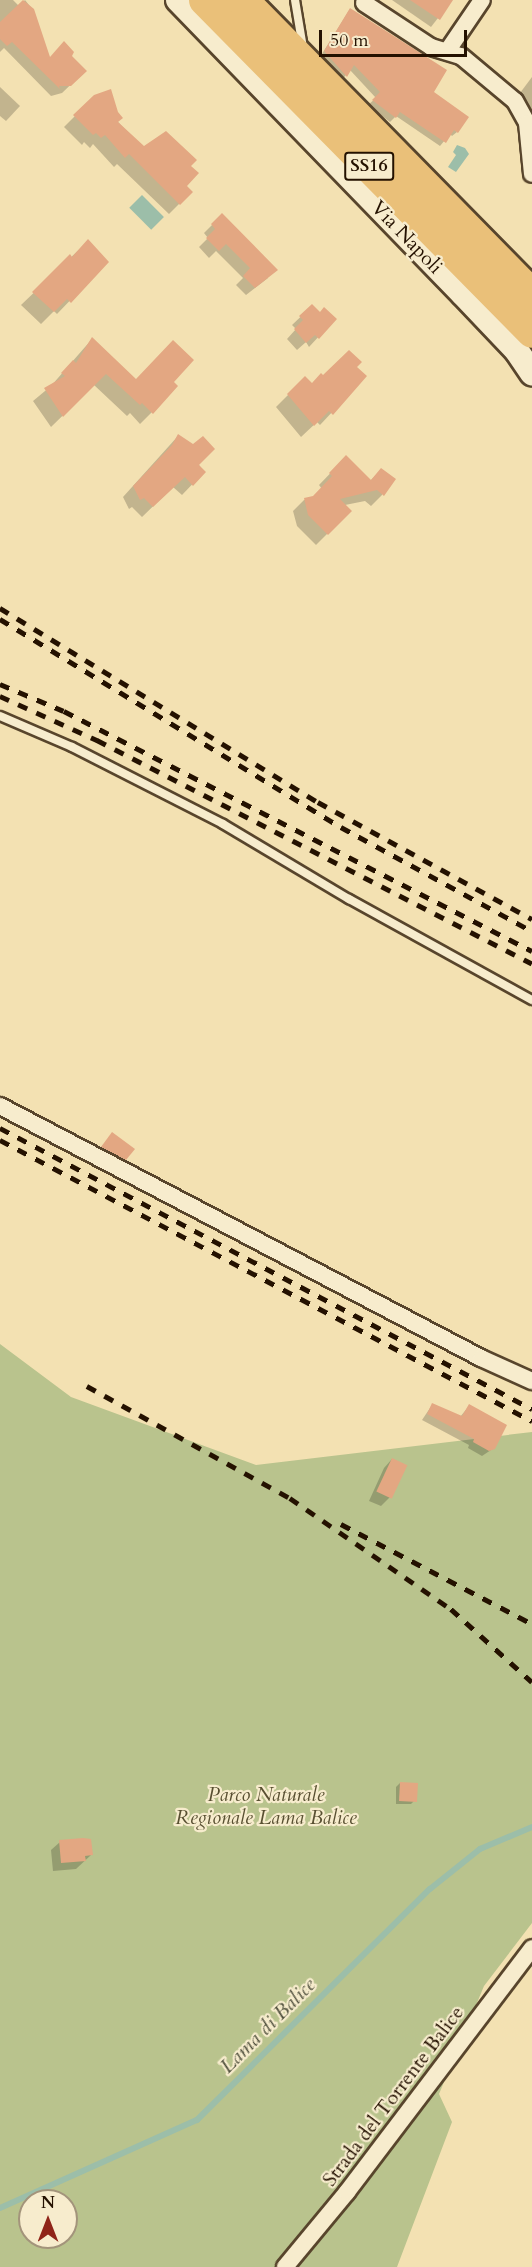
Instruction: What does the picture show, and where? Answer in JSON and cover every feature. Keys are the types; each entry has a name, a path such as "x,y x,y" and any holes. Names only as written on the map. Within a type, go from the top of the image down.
{"highway":[{"name":"SS16","path":"205,0 532,332"},
{"name":"SS16","path":"242,0 532,295"}],"street":[{"name":"Via Napoli","path":"178,0 517,351 532,374"},
{"path":"448,50 482,0"},
{"path":"364,3 431,47 448,50 461,56 514,101 527,123 532,174"},
{"path":"0,1106 470,1352 532,1380"},
{"name":"Strada del Torrente Balice","path":"285,2267 347,2192 532,1948"}],"lane":[{"path":"295,0 307,66"},
{"path":"0,716 72,747 223,824 349,900 532,1000"}],"green space":[{"name":"Parco Naturale Regionale Lama Balice","path":"0,1344 71,1397 256,1465 532,1432 532,1923 484,1986 439,2094 452,2122 397,2267 0,2267"}],"shaded area":[{"path":"457,145 465,148 469,154 456,172 448,167 456,155 453,152"},
{"path":"142,195 164,217 151,230 129,208"}],"building":[{"path":"23,0 34,9 50,57 64,41 74,52 72,56 87,71 71,86 59,86 60,89 12,42 7,46 0,39 0,22"},
{"path":"410,0 453,0 440,20"},
{"path":"350,8 447,70 434,92 469,117 458,133 454,130 446,143 400,112 396,118 372,100 380,92 354,65 347,77 324,51"},
{"path":"111,89 118,112 123,118 118,122 144,146 166,131 197,160 191,166 199,173 187,186 193,192 180,205 129,154 125,158 105,135 101,138 96,133 93,135 73,115 94,95"},
{"path":"222,213 278,270 255,288 243,276 250,268 226,244 219,251 206,238 215,229 211,224"},
{"path":"88,239 109,262 71,303 67,299 54,312 32,292 70,254 72,257"},
{"path":"312,304 320,312 324,307 337,319 319,339 315,335 306,343 294,329 303,320 299,316"},
{"path":"92,337 136,379 173,340 194,360 174,382 178,386 153,414 106,374 63,417 44,388 65,376 61,373 73,360 76,363"},
{"path":"349,350 362,362 357,367 367,376 333,415 329,411 314,426 287,394 305,376 312,383"},
{"path":"178,434 193,444 203,436 215,449 199,465 206,472 193,486 185,477 153,507 144,498 140,500 133,486 172,445"},
{"path":"346,455 371,480 381,468 396,479 384,496 377,490 340,499 352,511 328,535 308,515 304,498 313,496 332,476 329,473"},
{"path":"112,1132 135,1149 126,1160 101,1147"},
{"path":"432,1403 462,1416 469,1404 507,1425 495,1449 489,1451 473,1442 474,1439 427,1414"},
{"path":"392,1458 407,1465 392,1499 376,1492"},
{"path":"400,1782 418,1783 417,1802 399,1801"},
{"path":"91,1839 93,1855 85,1856 86,1861 61,1863 59,1840"}],"waterway":[{"name":"Lama di Balice","path":"0,2208 197,2120 430,1889 480,1849 532,1827"}],"railway":[{"path":"0,608 318,802 532,919"},
{"path":"0,619 341,827 532,931"},
{"path":"0,684 64,711 532,951"},
{"path":"0,696 97,740 532,964"},
{"path":"0,1128 532,1409"},
{"path":"0,1140 532,1421"},
{"path":"87,1386 290,1498 451,1609 532,1682"},
{"path":"341,1524 532,1624"}]}
